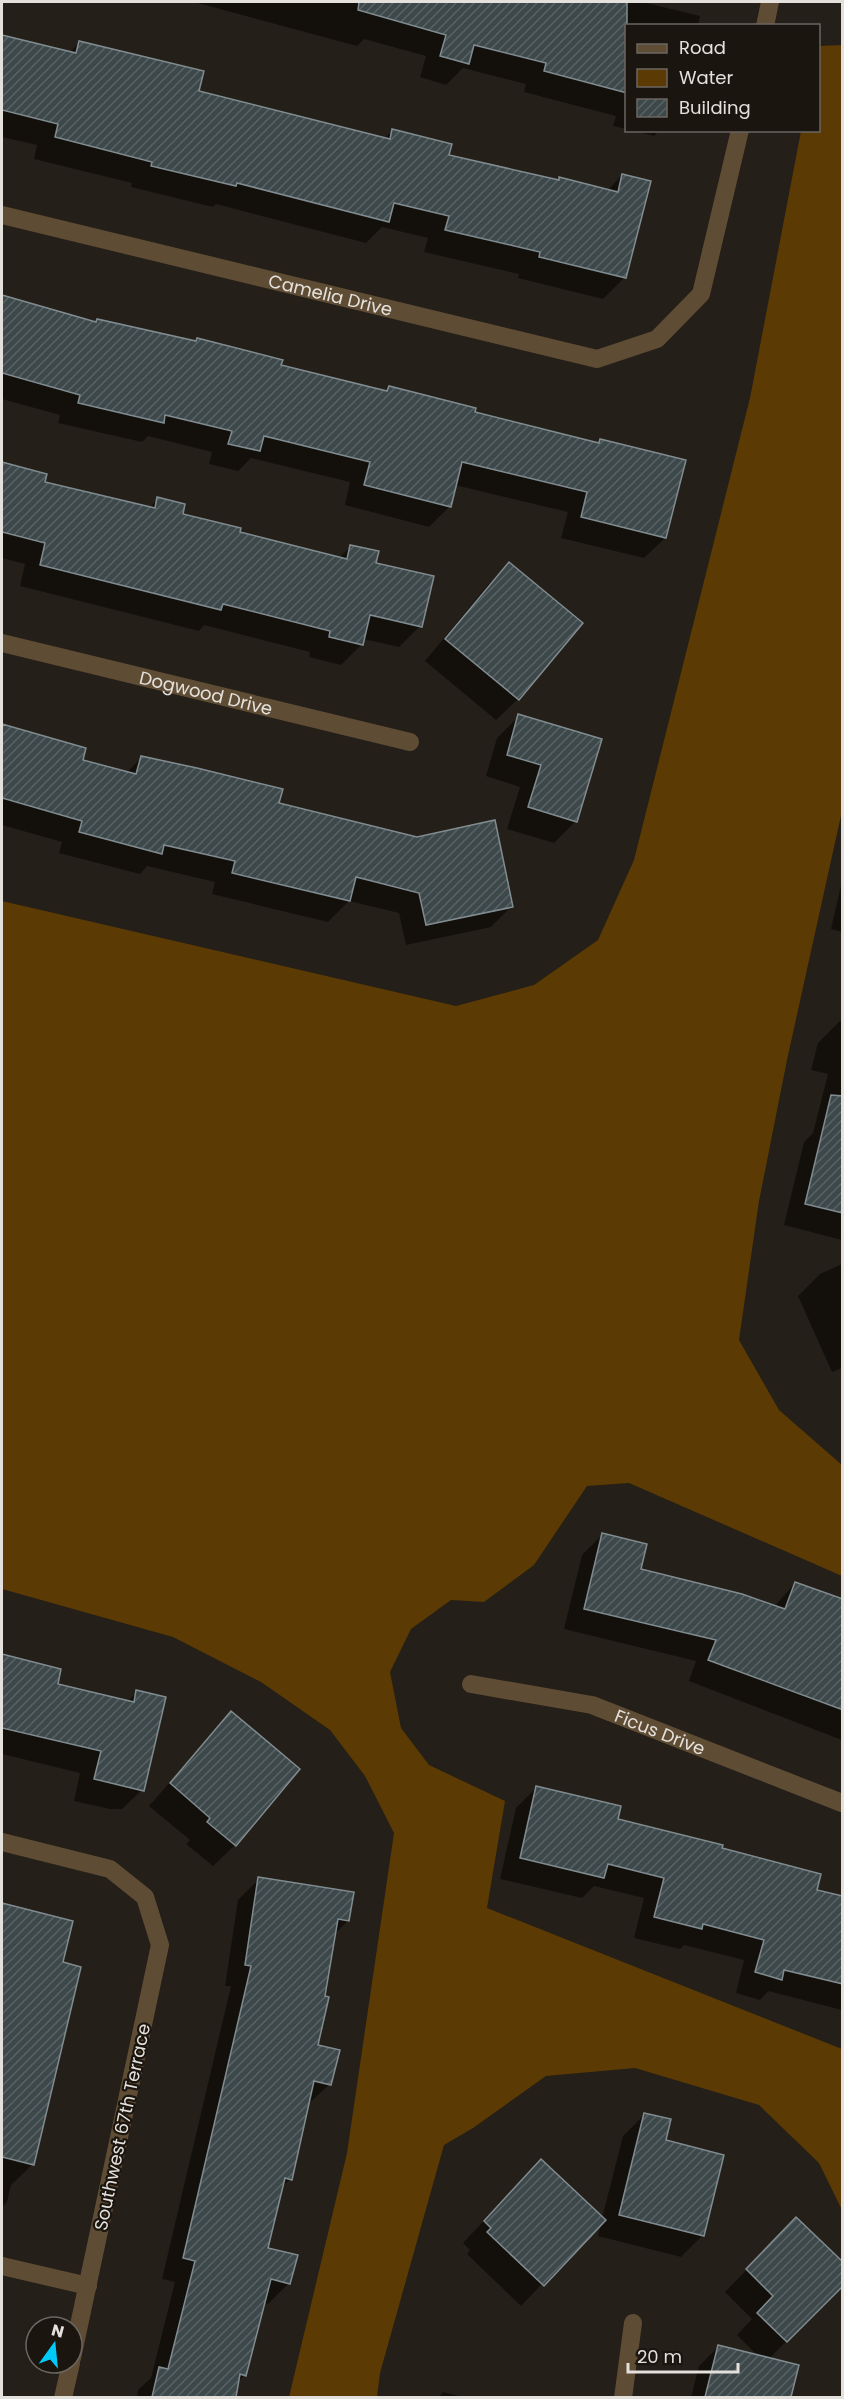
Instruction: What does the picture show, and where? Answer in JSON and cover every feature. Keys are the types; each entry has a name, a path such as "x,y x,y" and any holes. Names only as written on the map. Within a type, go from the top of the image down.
{"street":[{"path":"765,24 770,2"},
{"name":"Camelia Drive","path":"2,215 597,359 657,339 701,294 740,132"},
{"name":"Dogwood Drive","path":"2,643 410,742"},
{"name":"Ficus Drive","path":"471,1684 592,1705 843,1803"},
{"name":"Southwest 67th Terrace","path":"2,1842 110,1869 145,1897 160,1945 82,2315"},
{"path":"2,2266 88,2286"},
{"path":"623,2397 633,2323"},
{"path":"63,2397 68,2375"}],"water":[{"path":"842,45 842,811 787,1060 759,1201 739,1340 779,1410 842,1465 842,1576 629,1483 587,1486 534,1565 484,1602 451,1600 411,1629 390,1672 401,1728 429,1765 505,1801 487,1908 842,2049 842,2210 819,2163 759,2105 635,2068 546,2076 473,2128 444,2145 380,2373 377,2397 289,2397 347,2153 394,1833 365,1776 330,1730 261,1682 173,1637 2,1589 2,901 456,1006 534,985 598,940 634,860 750,398 801,132 820,132 820,46"}],"building":[{"path":"359,2 627,2 625,92 544,71 546,63 474,45 469,64 440,56 446,35 358,10"},
{"path":"2,35 76,53 79,41 204,71 199,91 390,139 392,129 452,144 449,155 559,180 559,177 618,192 622,174 651,181 626,278 539,257 540,252 445,230 449,216 394,203 389,222 237,183 236,186 151,166 152,162 55,137 58,124 2,110"},
{"path":"2,295 96,322 97,319 196,341 197,338 283,360 281,365 387,391 389,386 476,408 475,412 599,443 600,439 686,460 666,538 581,517 587,492 462,462 451,507 364,485 370,462 264,436 260,451 228,444 232,431 165,415 164,423 78,403 80,395 2,373"},
{"path":"2,462 47,474 45,482 155,508 157,497 185,504 183,514 241,528 240,532 347,559 350,545 379,551 376,563 434,576 422,627 370,615 363,645 329,637 330,631 223,604 221,610 40,565 45,543 2,532"},
{"path":"509,562 583,623 519,700 445,639"},
{"path":"518,714 602,739 577,822 528,807 541,765 507,755"},
{"path":"2,724 86,748 83,760 136,774 141,756 197,768 283,789 279,803 417,837 495,820 513,907 426,925 419,893 356,877 350,901 232,873 235,861 164,845 162,854 79,832 82,821 2,798"},
{"path":"831,1095 843,1096 843,1213 805,1204"},
{"path":"602,1533 647,1544 641,1569 742,1594 785,1609 795,1582 843,1599 843,1710 708,1660 716,1640 584,1609"},
{"path":"2,1654 61,1669 58,1684 134,1702 136,1690 166,1697 144,1791 94,1779 101,1751 2,1728"},
{"path":"231,1711 300,1769 236,1846 207,1822 210,1818 170,1783"},
{"path":"536,1786 621,1806 618,1819 723,1845 722,1848 821,1874 817,1890 843,1896 843,1984 784,1970 782,1980 755,1972 764,1940 703,1924 702,1929 654,1917 664,1878 608,1864 604,1878 520,1858"},
{"path":"258,1877 354,1892 349,1921 338,1919 325,1996 329,1997 318,2045 340,2050 331,2085 314,2081 292,2180 285,2178 268,2248 298,2255 290,2284 271,2279 246,2376 240,2374 236,2397 152,2397 159,2367 168,2369 195,2261 183,2258 251,1966 245,1965"},
{"path":"2,1903 73,1921 63,1962 81,1967 34,2165 2,2157"},
{"path":"644,2113 671,2119 666,2140 724,2155 704,2236 619,2215"},
{"path":"541,2159 606,2220 544,2286 487,2232 491,2228 484,2221"},
{"path":"796,2217 843,2262 843,2286 787,2342 757,2313 773,2296 746,2269"},
{"path":"718,2345 799,2365 791,2397 705,2397"}]}
